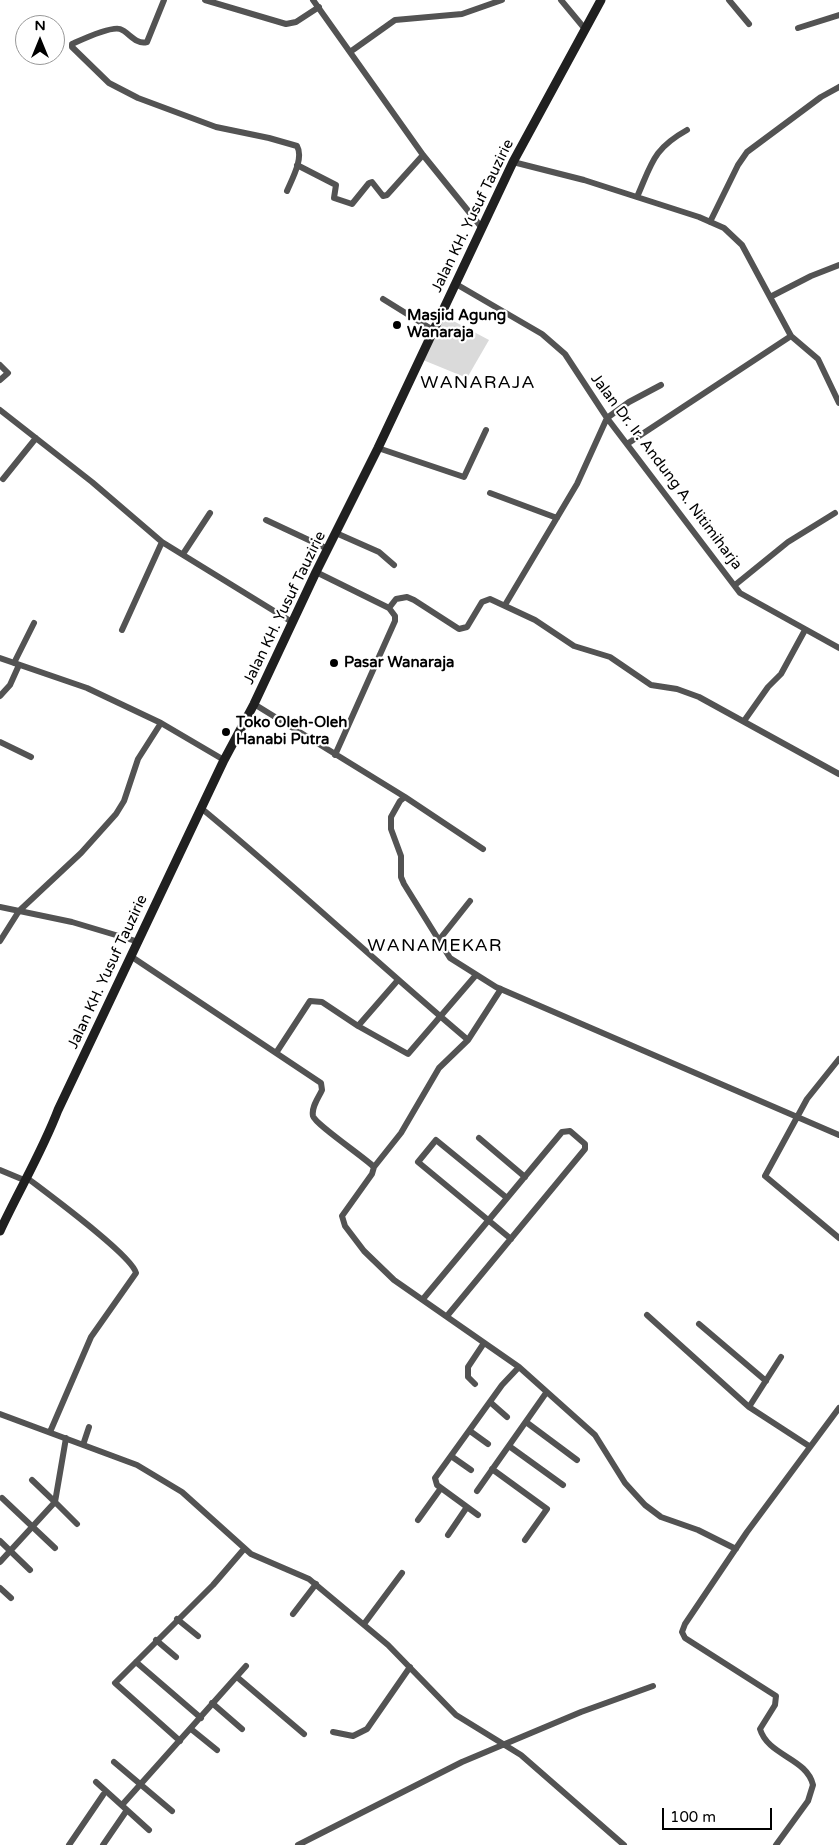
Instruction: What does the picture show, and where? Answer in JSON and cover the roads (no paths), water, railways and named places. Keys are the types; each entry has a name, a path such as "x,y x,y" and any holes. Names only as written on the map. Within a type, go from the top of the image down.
{"main road":[{"name":"Jalan KH. Yusuf Tauzirie","path":"0,1231 40,1153 58,1110 201,808 254,704 316,572 378,448 513,162 601,0"}],"street":[{"path":"164,0 147,42 142,43 122,30 114,29 93,34 72,44 72,47 109,83 138,98 221,128 274,139 296,146 299,151 297,165 287,191"},
{"path":"205,0 286,24 296,22 318,7"},
{"path":"313,0 423,155 482,228"},
{"path":"350,52 395,20 444,17 483,4 502,0"},
{"path":"561,0 585,29"},
{"path":"729,0 749,24"},
{"path":"798,28 839,15"},
{"path":"710,222 738,165 747,152 820,97 839,87"},
{"path":"637,197 656,155 668,141 688,130"},
{"path":"297,165 336,185 334,198 352,204 369,183 372,182 383,196 387,195 423,155"},
{"path":"513,162 584,180 724,228 742,246 791,336 818,359 839,401"},
{"path":"770,297 811,276 839,265"},
{"name":"Jalan Dr. Ir. Andung A. Nitimiharja","path":"456,284 528,324 554,343 565,354 607,418 747,598 839,648"},
{"path":"383,299 433,330"},
{"path":"628,444 791,336"},
{"path":"0,365 8,373 0,380"},
{"path":"505,605 577,484 607,418 629,402 661,385"},
{"path":"0,410 162,542 292,622"},
{"path":"378,448 464,477 486,430"},
{"path":"4,479 36,438"},
{"path":"490,493 557,518"},
{"path":"183,554 210,513"},
{"path":"735,585 782,546 835,513"},
{"path":"266,520 328,549"},
{"path":"336,533 380,552 394,565"},
{"path":"122,630 162,542"},
{"path":"316,572 389,608 395,616 395,622 335,755"},
{"path":"389,608 396,599 407,597 455,628 463,629 485,600 494,599 534,620 574,646 610,657 651,685 687,692 744,721 839,774"},
{"path":"0,696 10,685 16,664 34,623"},
{"path":"744,721 768,687 779,677 805,630"},
{"path":"0,658 87,688 161,723 224,760"},
{"path":"254,704 405,797 484,849"},
{"path":"0,941 19,911 81,853 116,814 124,800 138,759 161,723"},
{"path":"0,742 31,757"},
{"path":"405,797 400,801 391,817 391,829 401,856 401,877 450,958 501,989 839,1136"},
{"path":"201,808 274,869 468,1040"},
{"path":"438,940 470,901"},
{"path":"0,906 72,922 139,942"},
{"path":"132,957 322,1085 322,1090 313,1112 316,1122 374,1167"},
{"path":"276,1053 310,1001 314,999 407,1054 441,1018 476,975"},
{"path":"358,1026 398,980"},
{"path":"501,989 468,1040 439,1068 401,1132 374,1167 372,1174 343,1213 343,1222 364,1251 385,1272 519,1367 595,1435 625,1483 645,1505 661,1517 698,1530 736,1549"},
{"path":"839,1059 807,1099 765,1176 839,1238"},
{"path":"424,1299 525,1176 566,1130 570,1131 585,1144 582,1153 447,1316"},
{"path":"479,1138 525,1176"},
{"path":"507,1198 436,1140 418,1162 511,1239"},
{"path":"0,1170 25,1179 102,1238 132,1265 136,1273 91,1337 50,1432"},
{"path":"647,1315 749,1407 809,1446"},
{"path":"699,1324 766,1380"},
{"path":"475,1384 468,1377 468,1367 484,1343"},
{"path":"749,1407 781,1357"},
{"path":"478,1516 437,1485 435,1478 490,1402 519,1367"},
{"path":"476,1492 546,1393"},
{"path":"490,1402 507,1417"},
{"path":"776,1845 808,1801 813,1785 808,1772 762,1737 760,1729 775,1705 776,1696 685,1638 682,1632 684,1624 736,1549 809,1446 839,1408"},
{"path":"0,1414 137,1466 166,1482 199,1506 244,1549 266,1562 309,1579 364,1624 410,1667 456,1715 506,1744 624,1845"},
{"path":"526,1422 577,1460"},
{"path":"83,1445 89,1427"},
{"path":"470,1431 488,1444"},
{"path":"0,1562 55,1502 66,1438"},
{"path":"509,1446 563,1485"},
{"path":"451,1456 471,1470"},
{"path":"492,1469 547,1509 525,1540"},
{"path":"32,1480 77,1524"},
{"path":"418,1520 441,1488"},
{"path":"2,1498 55,1548"},
{"path":"448,1535 467,1507"},
{"path":"0,1542 30,1570"},
{"path":"180,1741 115,1683 207,1591 244,1549"},
{"path":"364,1624 402,1573"},
{"path":"292,1614 316,1584"},
{"path":"0,1588 11,1598"},
{"path":"177,1619 198,1636"},
{"path":"156,1640 176,1657"},
{"path":"136,1662 201,1718"},
{"path":"103,1845 140,1784 246,1666"},
{"path":"333,1732 353,1736 367,1729 410,1667"},
{"path":"237,1676 304,1734"},
{"path":"298,1845 416,1784 581,1712 654,1686"},
{"path":"212,1703 242,1729"},
{"path":"191,1729 217,1750"},
{"path":"114,1762 172,1811"},
{"path":"96,1782 149,1830"},
{"path":"69,1845 103,1796"}],"place":[{"name":"Masjid Agung Wanaraja","path":"397,325"},
{"name":"Pasar Wanaraja","path":"334,663"},
{"name":"Toko Oleh-Oleh Hanabi Putra","path":"226,732"}],"district":[{"name":"WANARAJA","path":"478,383"},
{"name":"WANAMEKAR","path":"435,946"}]}
